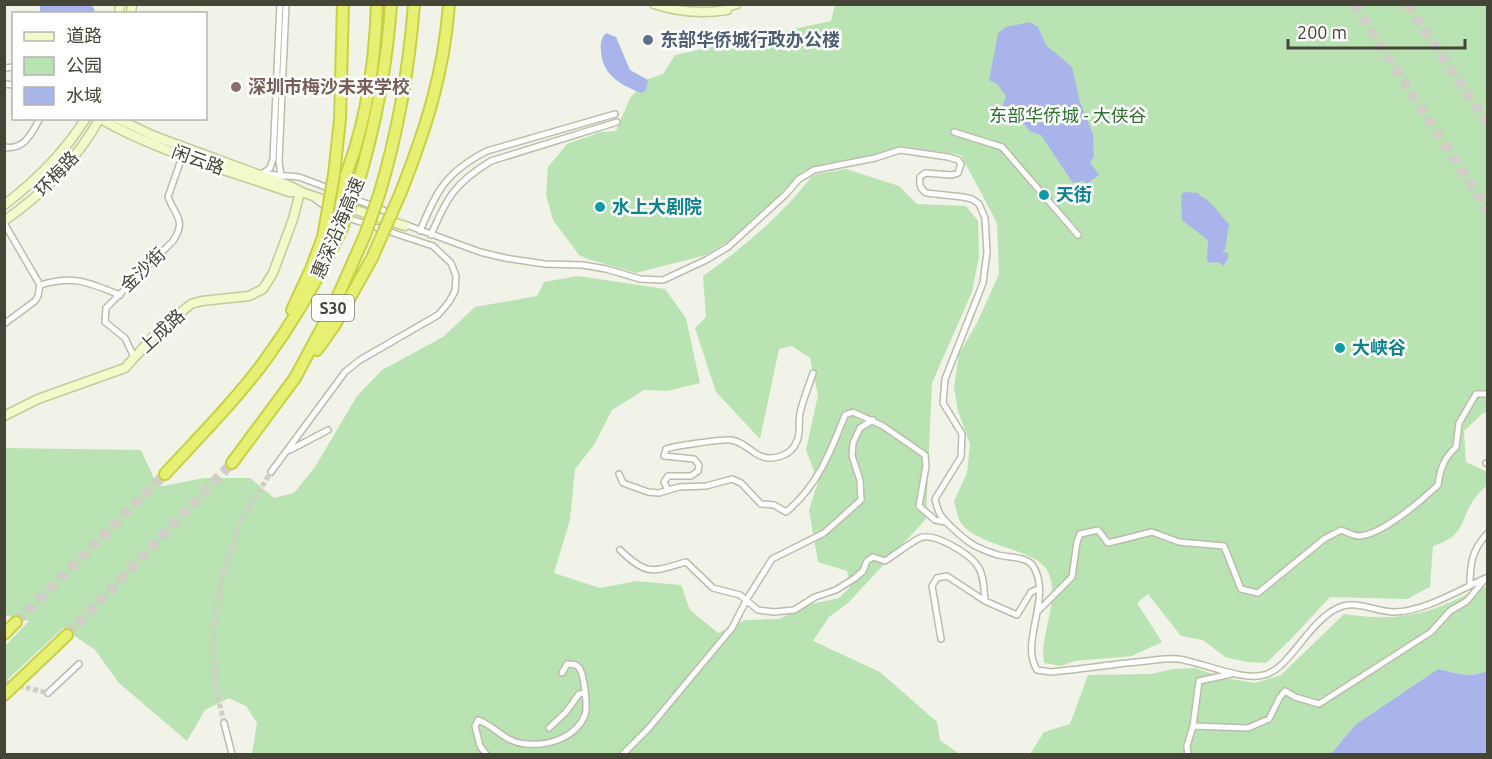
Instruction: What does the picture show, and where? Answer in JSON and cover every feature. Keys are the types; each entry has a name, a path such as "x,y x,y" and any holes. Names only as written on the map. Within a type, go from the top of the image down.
{"highway":[{"path":"265,361 301,291 323,237 334,175 340,119 343,4"},
{"path":"339,192 363,113 377,4"},
{"name":"惠深沿海高速","path":"165,474 265,361 309,294 342,228 357,187 375,124 383,83 391,4"},
{"name":"惠深沿海高速","path":"232,463 295,378 333,307 365,235 395,137 405,86 414,4"},
{"path":"295,378 334,326 372,258 401,192 434,100 449,4"},
{"path":"4,634 16,622"},
{"path":"4,695 67,636"}],"street":[{"path":"258,174 268,171 273,159 280,4"},
{"path":"282,179 279,161 286,4"},
{"path":"654,4 676,11 701,13 727,10 727,7 737,4"},
{"path":"420,231 439,190 457,169 468,161 487,151 615,114"},
{"path":"4,147 16,147 22,144 30,136 39,120"},
{"name":"环梅路","path":"4,206 42,174 85,120"},
{"name":"环梅路","path":"4,222 38,195 74,158 98,120"},
{"name":"闲云路","path":"101,120 130,134 289,192 310,195 480,252 545,264 583,265 640,279 663,280 728,247 786,194 799,179 814,170 875,158 900,150 958,160 962,164 958,173 952,175 925,173 920,177 919,182 921,189 926,193 972,199 979,204 985,218 987,252 983,283 945,379 943,403 962,434 961,457 935,499 939,514 947,522"},
{"name":"闲云路","path":"120,120 154,136 258,174 282,179 299,177 383,210 405,226"},
{"path":"431,235 449,196 465,178 491,161 617,122"},
{"path":"954,132 1002,147 1078,235"},
{"path":"64,149 74,158"},
{"name":"金沙街","path":"40,285 60,279 73,280 89,283 120,295 173,242 178,234 180,222 168,197 183,154"},
{"name":"闲云路","path":"282,179 300,192"},
{"name":"上成路","path":"4,416 38,399 125,368 159,330 190,304 249,296 263,289 273,273 293,219 300,192"},
{"path":"271,472 345,372 360,360 438,315 455,291 456,276 451,263 433,246 336,214 310,195"},
{"path":"4,222 40,285 38,296 31,305 4,324"},
{"path":"120,295 106,308 105,322 125,338 134,357"},
{"path":"668,490 664,482 668,476 691,476 698,471 699,465 694,459 664,456 666,449 674,446 729,440 748,446 755,454 769,459 790,452 798,441 800,414 813,373"},
{"path":"1038,611 1072,577 1080,534 1098,530 1108,543 1152,532 1179,542 1224,546 1241,589 1258,593 1324,539 1341,530 1358,536 1373,532 1414,507 1438,485 1445,457 1456,447 1459,423 1476,394 1488,394"},
{"path":"619,474 623,483 648,492 659,493 678,487 706,486 732,479 741,483 761,504 774,505 786,512 803,496 823,468 845,415 853,412 873,420 925,455 926,466 919,506 935,520 947,522 973,545 1030,563 1034,569 1038,589 1038,611 1031,640 1032,662 1037,670 1051,672 1175,659 1235,673 1266,675 1279,667 1310,630 1337,608 1347,604 1394,612 1432,602 1487,577"},
{"path":"623,754 648,729 732,628 772,559 824,533 861,500 860,480 852,456 853,443 860,428 873,420"},
{"path":"286,453 328,430"},
{"path":"1470,585 1470,567 1474,549 1488,533"},
{"path":"620,550 635,564 658,571 686,562 713,588 740,595 758,610 774,612 794,610 815,597 836,590 855,578 867,561 873,557 885,561 921,537 936,537 956,548 976,564 982,576 985,601"},
{"path":"941,639 932,586 937,578 947,576 985,601 1017,615 1031,592 1038,589"},
{"path":"1193,726 1248,728 1269,719 1285,691 1295,697 1319,704 1431,632 1450,611 1467,601 1487,577"},
{"path":"48,693 79,664"},
{"path":"486,754 480,746 475,726 478,720 509,741 529,745 556,741 571,734 585,714 585,693 579,669 575,665 567,664 562,673"},
{"path":"1188,754 1187,746 1193,726 1199,681 1235,673"},
{"path":"549,728 566,712 579,694 585,693"},
{"path":"224,723 232,754"}],"green space":[{"name":"东部华侨城 - 大侠谷","path":"835,5 1487,5 1487,412 1464,431 1466,462 1487,472 1487,485 1474,499 1456,533 1451,538 1433,546 1430,587 1407,599 1330,597 1266,663 1246,662 1225,657 1203,640 1181,636 1148,594 1137,603 1162,642 1132,656 1075,661 1061,666 1044,663 1044,640 1052,594 1048,572 1033,558 980,538 969,531 960,521 954,501 967,473 970,444 958,411 954,387 959,354 977,323 999,274 997,223 961,155 902,146 888,152 805,170 739,235 706,255 636,273 579,255 553,220 546,195 548,167 567,144 601,132 616,131 630,98 648,79 663,74 675,55 831,21"},
{"path":"846,169 899,186 917,204 966,206 978,221 979,257 972,292 932,383 926,519 848,603 829,617 813,641 880,672 937,722 940,740 959,754 252,754 257,723 246,706 229,698 205,710 187,741 119,683 95,650 63,628 5,682 5,646 29,621 5,615 5,448 141,450 158,487 204,478 250,478 274,498 294,493 315,467 357,396 382,370 443,337 475,307 537,296 544,282 578,276 665,289 686,318 700,383 667,391 644,390 612,410 594,445 575,469 570,520 554,573 600,588 636,581 681,585 690,610 718,633 745,620 779,619 811,604 839,598 850,587 847,571 818,562 809,510 818,482 806,450 818,395 810,358 792,346 779,349 760,439 716,392 695,328 706,317 703,276 762,230 789,204 813,175"},
{"path":"1487,586 1487,670 1470,675 1438,669 1355,725 1331,754 1030,754 1044,732 1070,724 1088,675 1150,674 1195,668 1225,678 1255,683 1281,675 1344,614 1379,617 1424,612"}],"water":[{"path":"40,5 90,5 95,12 40,12"},
{"path":"1030,22 1038,27 1046,45 1072,67 1080,102 1093,134 1094,157 1090,162 1099,175 1087,184 1083,181 1073,183 1041,135 1031,132 1022,122 1004,111 1006,96 997,84 989,80 998,33 1006,27"},
{"path":"606,33 616,37 630,70 648,80 646,90 642,93 621,83 605,67 601,46"},
{"path":"1184,192 1198,193 1229,224 1225,250 1223,250 1228,253 1228,259 1223,266 1219,262 1209,263 1207,260 1208,240 1182,220 1181,195"},
{"path":"1438,669 1470,675 1487,670 1487,754 1331,754 1355,725"}],"tunnel":[{"path":"1354,4 1488,211"},
{"path":"1407,4 1488,124"},
{"path":"67,635 232,463"},
{"path":"224,723 215,684 213,634 221,581 241,520 271,472"},
{"path":"16,622 165,474"},
{"path":"4,682 48,693"}],"place":[{"name":"东部华侨城行政办公楼","path":"648,40"},
{"name":"深圳市梅沙未来学校","path":"236,87"},
{"name":"天街","path":"1044,195"},
{"name":"水上大剧院","path":"600,207"},
{"name":"大峡谷","path":"1340,348"}]}
